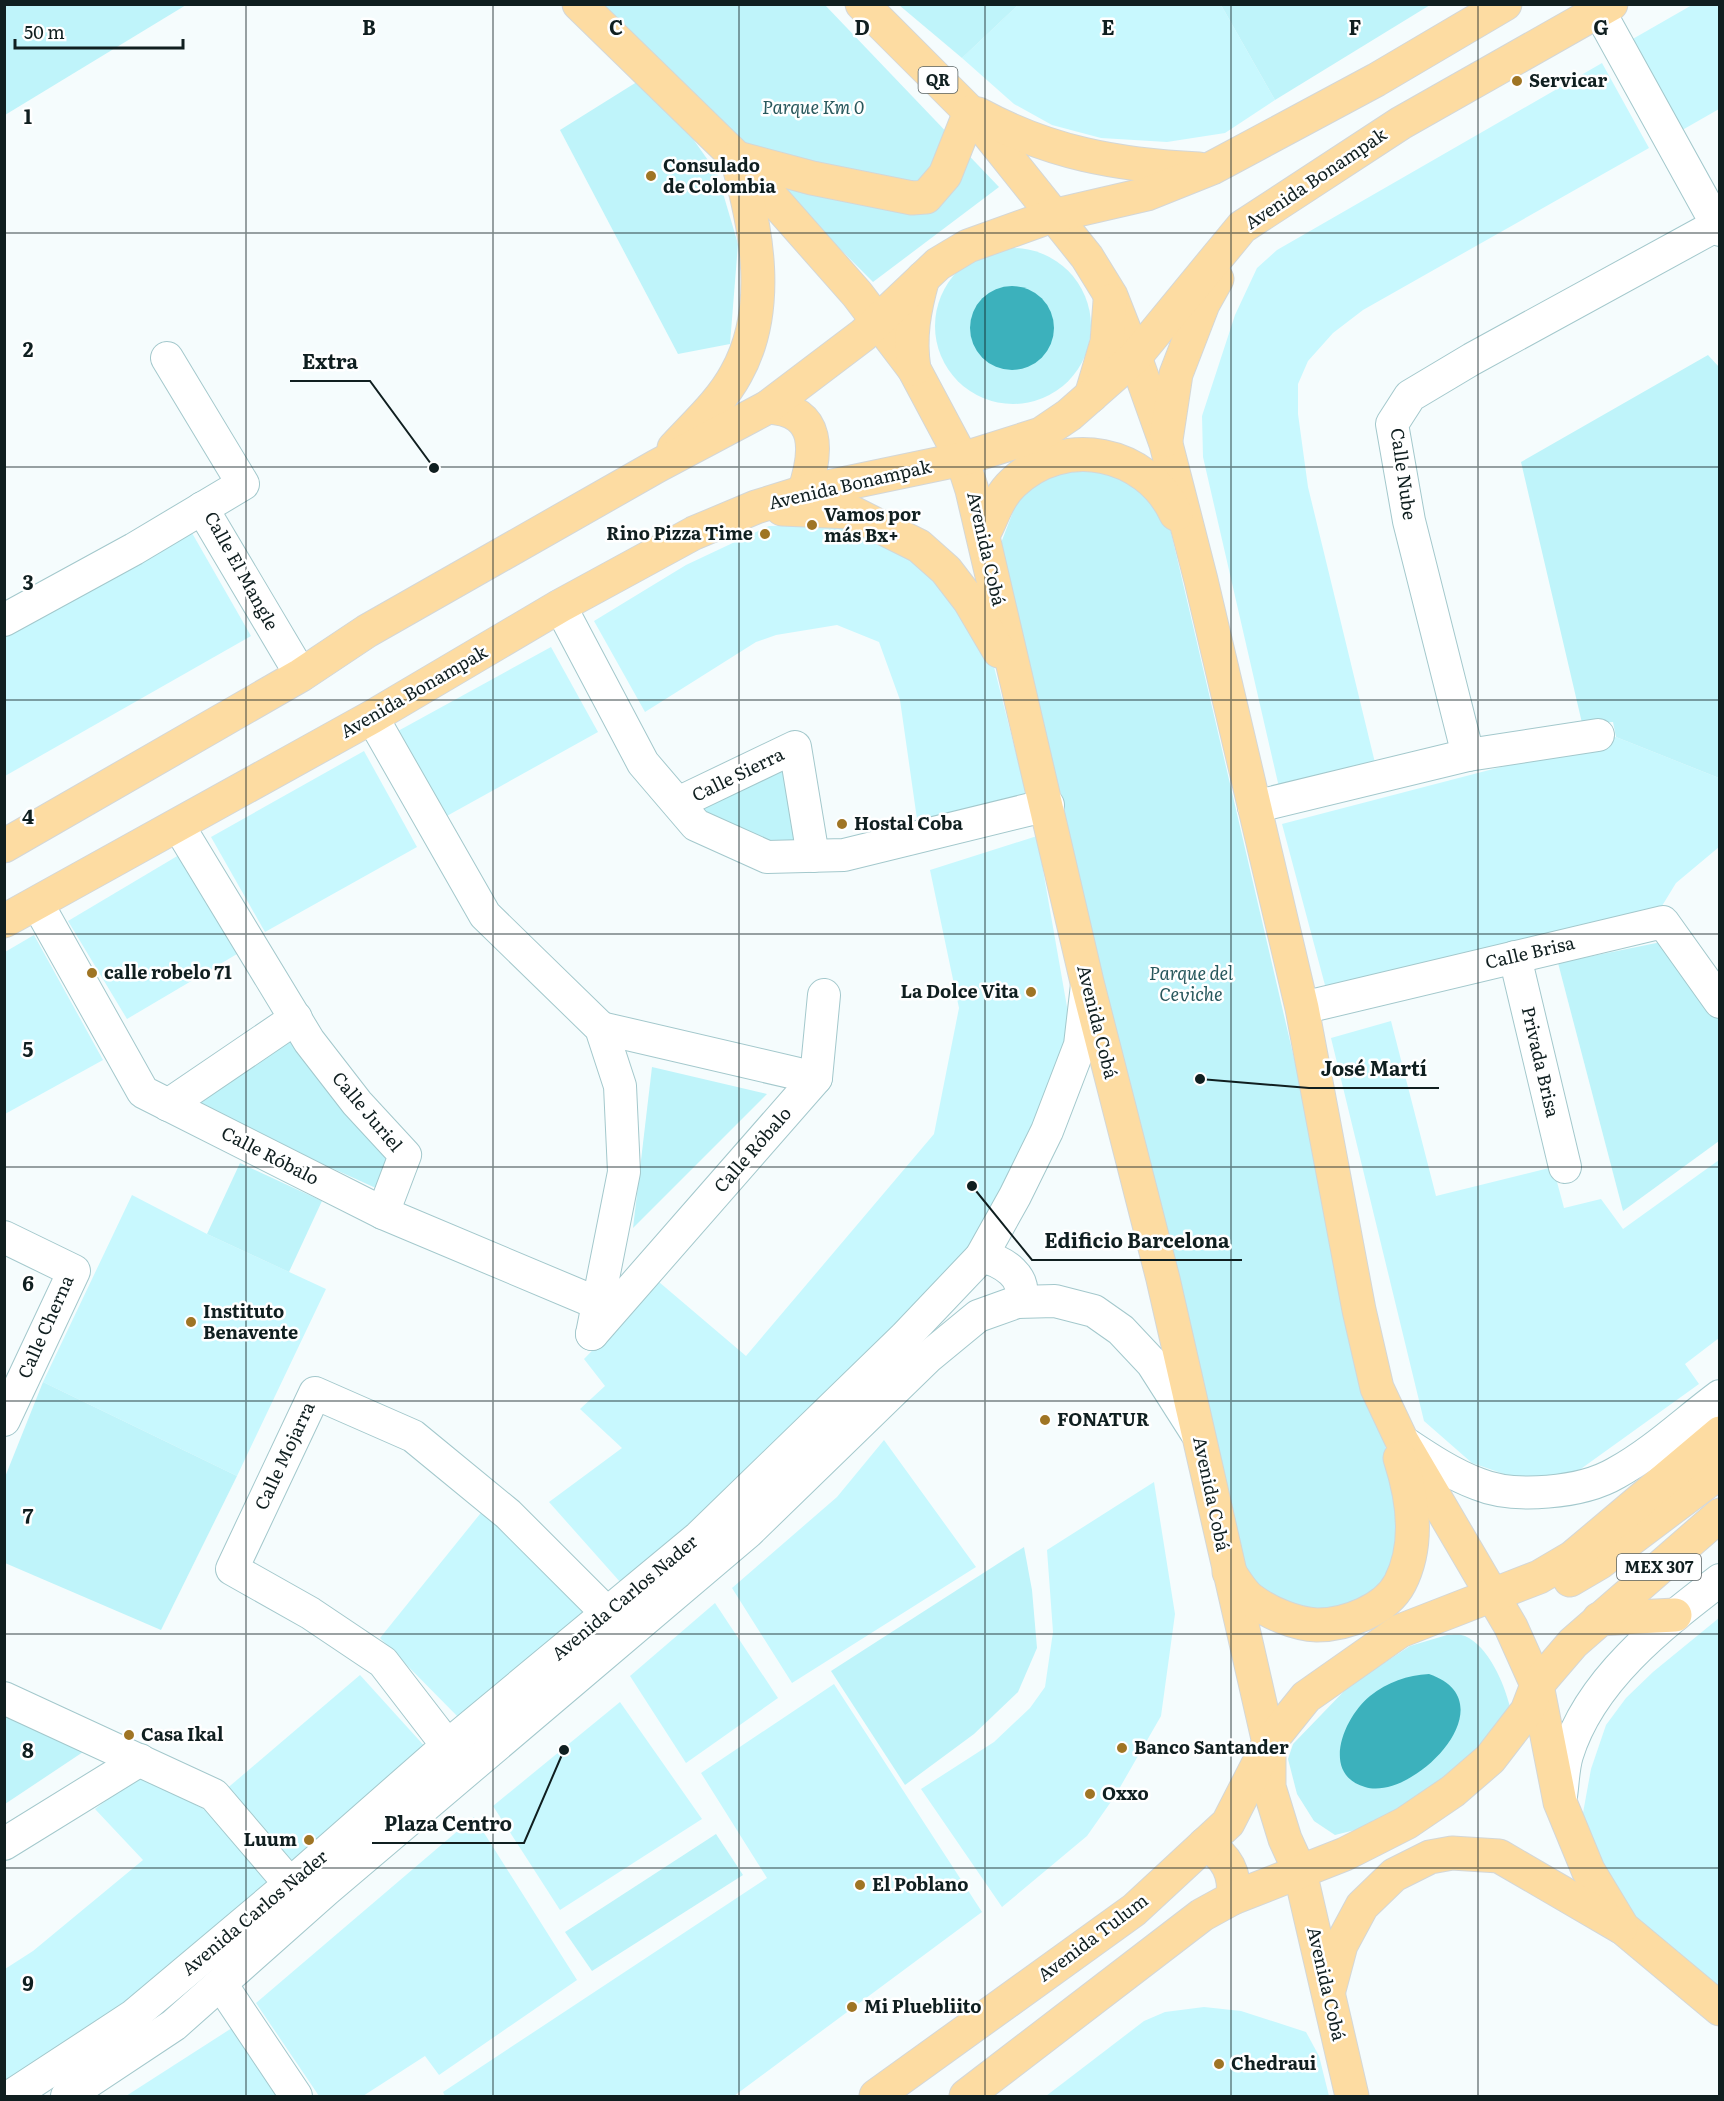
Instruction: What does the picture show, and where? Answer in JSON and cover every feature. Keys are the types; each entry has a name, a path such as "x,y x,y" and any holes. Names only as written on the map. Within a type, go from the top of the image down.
{"main road":[{"name":"Avenida Cobá","path":"579,4 737,158 878,321 914,369 962,459 984,535 1087,982 1163,1279 1269,1743 1269,1787 1285,1839 1300,1872 1352,2097"},
{"name":"QR","path":"862,4 967,109 1052,216"},
{"path":"1497,8 1483,24 1484,43 1500,56 1516,56"},
{"path":"4,846 300,675 367,631 657,466 768,407 878,321 938,264 968,246 1052,216 1147,194 1212,168 1377,80 1497,8"},
{"name":"Avenida Bonampak","path":"4,921 372,717 560,606 694,533 756,507 804,492 962,459 1041,434 1069,415 1135,357 1242,227 1401,123 1516,56 1605,8"},
{"path":"1377,80 1391,83 1402,94 1405,108 1401,123"},
{"path":"657,466 723,395 748,350 754,319 758,264 748,196 737,158 901,196 926,197 941,182 967,109 1006,129 1055,148 1098,160 1143,166 1212,168"},
{"path":"1052,216 1087,258 1111,296 1166,444 1302,1008 1359,1311 1377,1388 1410,1489 1411,1556 1399,1585 1383,1604 1350,1619 1317,1625 1283,1617 1251,1600 1228,1570"},
{"path":"1166,444 1176,374 1203,304 1242,227"},
{"path":"999,234 1044,241 1087,258"},
{"path":"914,369 910,342 915,305 923,279"},
{"path":"1090,396 1107,342 1111,296"},
{"path":"768,407 792,411 808,429 813,441 813,465 804,492"},
{"path":"936,408 961,426 1014,444"},
{"path":"984,535 1001,498 1024,473 1049,460 1088,454 1128,464 1150,477 1170,502 1194,555"},
{"path":"756,507 851,512 919,546 946,570 969,600 1017,681"},
{"path":"1377,1388 1402,1441 1493,1594 1537,1685 1560,1802 1588,1870 1623,1928"},
{"name":"Avenida Tulum","path":"876,2097 1134,1910 1228,1823 1269,1743 1306,1697 1400,1631 1539,1577 1573,1557 1719,1432"},
{"name":"MEX 307","path":"1493,1594 1526,1594 1552,1589 1576,1578 1719,1472"},
{"name":"MEX 307","path":"1537,1685 1573,1643 1719,1515"},
{"path":"1599,1619 1675,1615"},
{"path":"966,2097 1202,1915 1233,1898 1345,1854 1406,1823 1453,1791 1490,1759 1527,1711 1537,1685"},
{"path":"1205,1844 1215,1850 1229,1865 1233,1876 1233,1898"},
{"path":"1328,1992 1341,1945 1362,1906 1394,1875 1430,1857 1452,1852 1499,1856 1623,1928 1719,2009"}],"street":[{"name":"Calle Nube","path":"1468,755 1409,521 1392,424 1410,396 1472,359 1718,227 1605,8"},
{"name":"Calle El Mangle","path":"167,358 243,484 202,508 300,675"},
{"path":"4,620 202,508"},
{"name":"Calle Sierra","path":"560,606 643,763 696,825 767,857 844,855 1048,805"},
{"name":"Calle Róbalo","path":"372,717 485,915 602,1028 620,1086 624,1172 592,1334 816,1078"},
{"path":"1254,807 1468,755 1598,735"},
{"name":"Calle Sierra","path":"678,804 795,747 813,856"},
{"name":"Calle Juriel","path":"178,825 309,1041 357,1103 405,1155 383,1213"},
{"name":"Calle Róbalo","path":"37,903 143,1092 383,1213 597,1303"},
{"name":"Calle Brisa","path":"1302,1008 1664,922 1719,1002"},
{"name":"Privada Brisa","path":"1515,957 1565,1167"},
{"name":"Avenida Carlos Nader","path":"11,2097 133,2016 290,1884 447,1746 699,1537 905,1336 981,1257 1047,1131 1080,1045 1087,982"},
{"path":"602,1028 816,1078 824,995"},
{"path":"168,1105 296,1018"},
{"name":"Calle Cherna","path":"4,1237 74,1270 4,1420"},
{"path":"981,1257 1000,1261 1014,1273 1020,1290 1017,1302"},
{"name":"Avenida Carlos Nader","path":"67,2097 174,2025 748,1532 927,1358 978,1316 1017,1302 1055,1301 1094,1311 1121,1330 1152,1363 1199,1437"},
{"name":"Calle Mojarra","path":"467,1771 383,1662 309,1613 232,1569 315,1393 412,1436 508,1514 607,1614"},
{"path":"1402,1441 1427,1458 1480,1485 1526,1492 1570,1490 1614,1475 1639,1459 1719,1396"},
{"path":"1560,1802 1567,1756 1584,1715 1641,1642 1719,1580"},
{"path":"4,1698 214,1795 290,1884"},
{"path":"4,1844 140,1760"},
{"path":"221,1984 296,2097"}],"shaded area":[{"path":"1018,5 1221,5 1275,100 1225,133 1167,142 1101,138 1052,125 1014,104 962,58"},
{"path":"1692,5 1719,5 1719,109 1677,133 1624,44"},
{"path":"1602,63 1649,148 1363,310 1333,333 1308,361 1298,384 1298,414 1308,487 1377,771 1281,796 1203,457 1202,416 1235,315 1257,268 1277,250"},
{"path":"861,524 941,574 991,655 1028,801 918,826 900,700 879,642 837,625 776,635 756,642 645,712 594,621 686,565 769,526"},
{"path":"188,526 251,636 5,776 4,630"},
{"path":"551,647 598,732 445,817 398,731"},
{"path":"1616,737 1719,778 1719,847 1676,883 1654,919 1330,1004 1282,824"},
{"path":"364,751 417,847 265,932 211,837"},
{"path":"1037,836 1073,1041 973,1255 705,1516 621,1583 549,1502 622,1448 580,1409 605,1386 584,1359 659,1282 746,1356 934,1134 959,1008 930,870"},
{"path":"179,855 237,954 127,1019 68,921"},
{"path":"34,935 103,1060 5,1114 5,952"},
{"path":"1391,1021 1436,1196 1553,1167 1564,1208 1601,1199 1623,1229 1719,1160 1719,1338 1685,1364 1699,1384 1564,1481 1530,1483 1472,1463 1424,1421 1331,1038"},
{"name":"Instituto Benavente","path":"132,1195 207,1234 326,1289 237,1476 43,1382"},
{"path":"884,1440 976,1567 792,1683 732,1588 837,1497"},
{"path":"1154,1482 1175,1614 1161,1716 1115,1796 1087,1836 1002,1907 921,1789 994,1742 1030,1708 1045,1687 1053,1632 1047,1550"},
{"path":"484,1509 591,1609 462,1721 380,1638"},
{"path":"715,1603 778,1698 686,1763 630,1676"},
{"path":"1719,1618 1719,1995 1641,1928 1590,1852 1583,1813 1591,1769 1606,1725 1626,1698 1653,1672"},
{"path":"360,1675 428,1750 291,1869 224,1791"},
{"path":"834,1684 982,1912 734,2096 445,2096 443,2092 767,1878 701,1773"},
{"path":"620,1702 702,1819 560,1910 493,1806"},
{"path":"139,1775 207,1811 270,1886 127,2009 5,2091 5,1969 33,1951 143,1860 95,1809"},
{"path":"474,1817 577,1980 439,2075 425,2056 363,2096 319,2096 256,2003"},
{"path":"1204,2007 1241,2011 1306,2032 1319,2056 1329,2096 1046,2096 1144,2021 1165,2012"},
{"path":"235,2026 281,2096 126,2096"}],"green space":[{"path":"5,4 186,4 186,5 5,115"},
{"name":"Parque Km 0","path":"597,5 825,5 999,187 873,282"},
{"path":"899,5 1018,5 962,58"},
{"path":"1221,5 1430,5 1275,100"},
{"path":"648,75 717,173 738,244 730,344 678,354 560,130"},
{"path":"1013,248 1028,249 1043,254 1068,271 1085,296 1090,311 1090,341 1085,356 1068,381 1043,398 1028,403 1013,404 998,403 983,398 958,381 941,356 936,341 935,326 936,311 941,296 958,271 983,254 998,249"},
{"path":"1708,355 1719,367 1719,778 1616,737 1613,722 1582,723 1521,462"},
{"name":"Parque del Ceviche","path":"1068,461 1161,490 1402,1516 1401,1549 1374,1596 1338,1614 1293,1613 1241,1571 1001,543 1024,483"},
{"path":"790,756 800,848 768,853 685,806"},
{"path":"1666,941 1719,1019 1719,1141 1623,1211 1558,963"},
{"path":"294,1028 395,1153 378,1189 183,1101"},
{"path":"652,1067 767,1094 633,1228"},
{"path":"240,1163 322,1201 289,1272 207,1234"},
{"path":"43,1382 237,1476 161,1630 5,1563 5,1477"},
{"path":"1024,1547 1032,1590 1037,1648 1018,1692 974,1734 905,1785 831,1671"},
{"path":"1447,1635 1465,1636 1481,1648 1504,1687 1510,1707 1470,1760 1414,1802 1359,1829 1335,1835 1314,1821 1297,1794 1288,1759 1293,1744 1349,1686 1410,1646"},
{"path":"5,1713 86,1750 5,1804"},
{"path":"716,1834 743,1875 592,1971 565,1932"}],"water":[{"path":"1004,286 1020,286 1036,293 1047,304 1054,320 1051,344 1042,358 1020,370 1004,370 988,363 977,352 970,336 970,320 977,304 988,293"},
{"path":"1429,1674 1452,1688 1460,1706 1457,1726 1446,1747 1428,1765 1407,1780 1385,1788 1365,1787 1351,1780 1343,1770 1340,1758 1341,1744 1345,1731 1360,1705 1391,1683"}],"place":[{"name":"Servicar","path":"1517,81"},
{"name":"Consulado de Colombia","path":"651,176"},
{"name":"Extra","path":"434,468"},
{"name":"Vamos por más Bx+","path":"812,525"},
{"name":"Rino Pizza Time","path":"765,534"},
{"name":"Hostal Coba","path":"842,824"},
{"name":"calle robelo 71","path":"92,973"},
{"name":"La Dolce Vita","path":"1031,992"},
{"name":"José Martí","path":"1200,1079"},
{"name":"Edificio Barcelona","path":"972,1186"},
{"name":"Instituto Benavente","path":"191,1322"},
{"name":"FONATUR","path":"1045,1420"},
{"name":"Casa Ikal","path":"129,1735"},
{"name":"Banco Santander","path":"1122,1748"},
{"name":"Plaza Centro","path":"564,1750"},
{"name":"Oxxo","path":"1090,1794"},
{"name":"Luum","path":"309,1840"},
{"name":"El Poblano","path":"860,1885"},
{"name":"Mi Pluebliito","path":"852,2007"},
{"name":"Chedraui","path":"1219,2064"}]}
